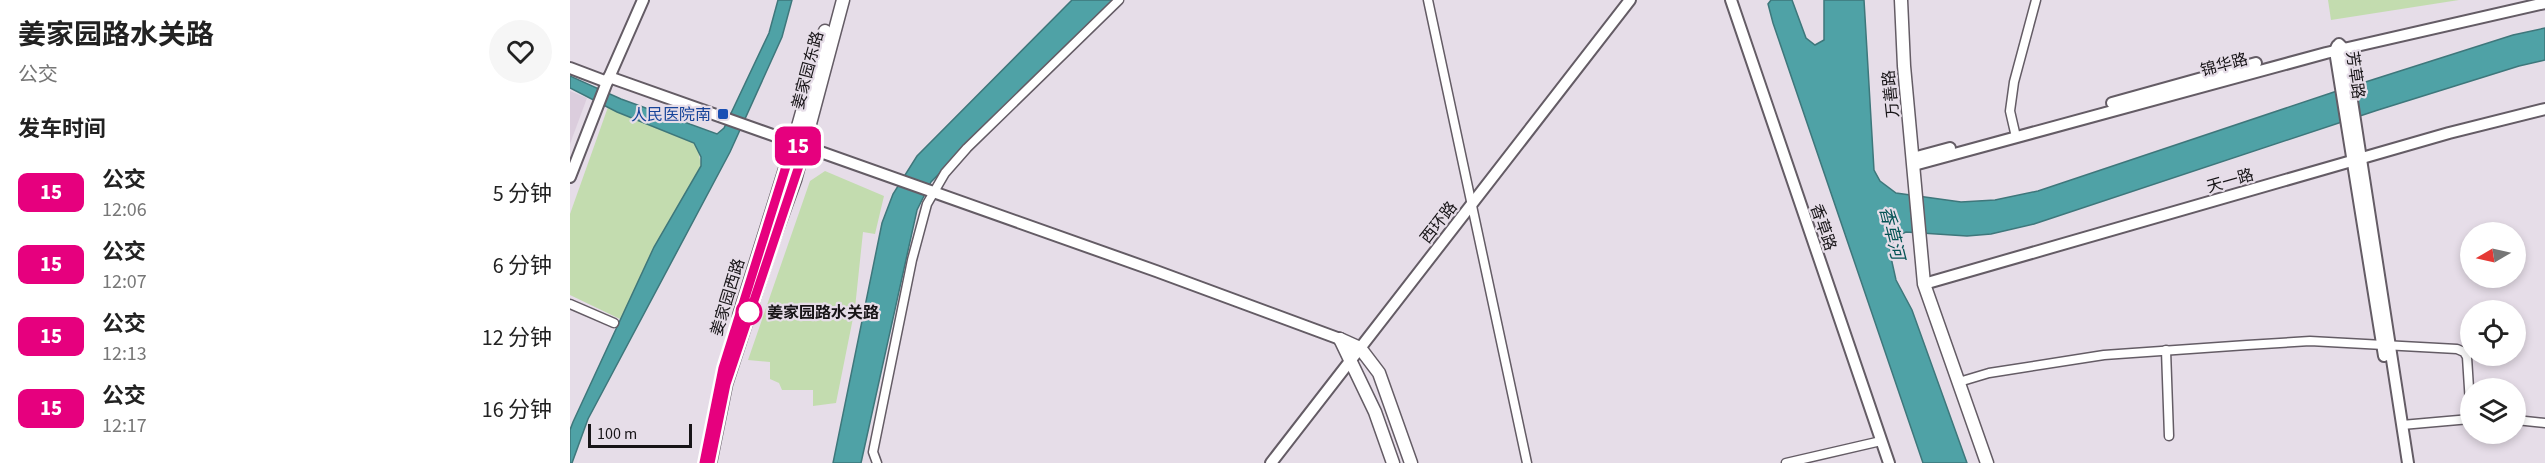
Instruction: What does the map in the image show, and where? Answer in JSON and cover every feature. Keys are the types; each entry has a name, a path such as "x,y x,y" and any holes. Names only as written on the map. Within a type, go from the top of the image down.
{"main road":[{"name":"姜家园东路","path":"799,146 835,0"},
{"name":"姜家园东路","path":"799,146 843,0"},
{"name":"万善路","path":"1901,0 1904,66 1924,284 1987,463"},
{"name":"姜家园西路","path":"704,463 723,368 799,146"},
{"name":"姜家园西路","path":"710,463 726,384 799,146"},
{"path":"1340,339 1360,348 1379,373 1411,463"},
{"path":"1340,339 1375,412 1394,463"}],"street":[{"path":"570,177 607,81 643,0"},
{"path":"877,463 873,452 910,271 930,192 967,148 1119,0"},
{"path":"1428,0 1527,463"},
{"name":"西环路","path":"1270,463 1630,0"},
{"name":"香草路","path":"1731,0 1889,463"},
{"path":"2015,134 2010,111 2014,82 2036,0"},
{"name":"锦华路","path":"1914,162 2339,47 2525,0"},
{"name":"锦华路","path":"2339,47 2545,3"},
{"name":"芳草路","path":"2339,47 2386,344 2400,463"},
{"path":"570,68 720,117 1340,339"},
{"name":"天一路","path":"1924,284 2492,121 2545,109"},
{"path":"570,304 614,323"},
{"path":"1959,382 2020,368 2104,355 2310,341 2457,348 2467,357 2468,378"},
{"name":"芳草路","path":"2386,344 2408,463"},
{"path":"2166,350 2169,436"},
{"path":"2402,424 2460,419"},
{"path":"2526,421 2545,423"},
{"path":"1786,463 1881,441"}],"shaded area":[{"path":"570,91 587,98 570,144"}],"green space":[{"path":"2328,0 2459,0 2331,20"},
{"path":"608,107 694,143 698,149 701,166 654,247 622,320 570,295 570,214"},
{"path":"825,171 884,196 875,234 863,232 855,308 836,403 813,406 813,390 782,390 779,383 770,379 770,362 748,360 810,181"}],"water":[{"path":"778,0 792,0 782,37 730,152 588,419 572,463 570,463 570,430 573,422 654,247 701,166 701,157 694,143 617,112 570,88 570,76 621,99 717,134 724,128 769,33"},
{"path":"1072,0 1113,0 931,182 917,210 861,463 833,463 882,223 893,194 917,156"},
{"name":"香草河","path":"1771,0 1792,0 1806,38 1815,45 1824,40 1824,0 1864,0 1874,170 1880,181 1896,193 1961,202 1995,200 2038,191 2334,92 2513,35 2545,28 2545,60 2378,110 2034,224 1991,234 1967,236 1906,232 1897,236 1891,245 1890,253 1896,280 1912,310 1967,463 1923,463 1773,23 1768,4"}],"bus line":[{"name":"15","path":"704,463 723,368 793,144 805,148 726,384 710,463"}],"place":[{"name":"人民医院南","path":"723,114"},
{"name":"姜家园路水关路","path":"749,312"}]}
